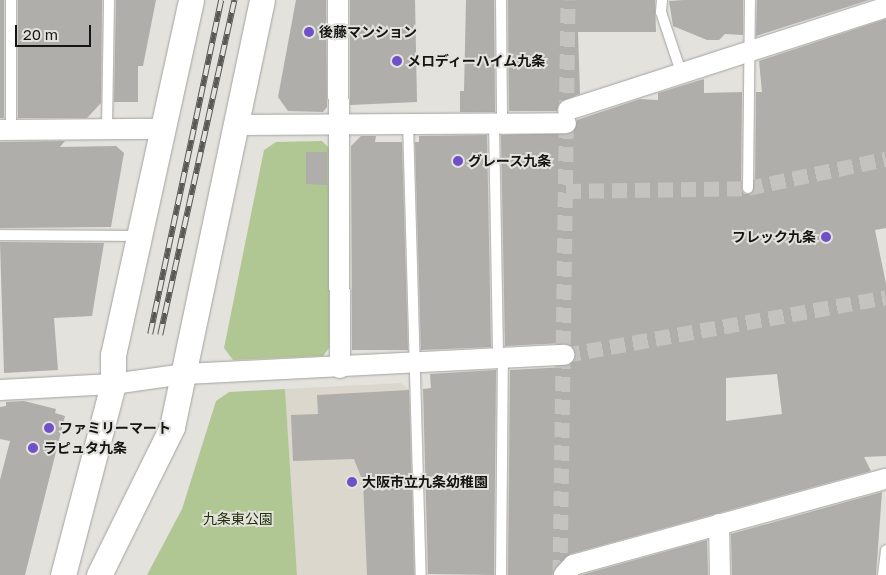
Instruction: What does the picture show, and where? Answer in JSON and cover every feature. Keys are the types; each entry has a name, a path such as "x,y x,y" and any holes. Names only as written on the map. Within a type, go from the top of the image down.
{"street":[{"path":"63,575 113,384 114,355 142,236 191,0"},
{"path":"99,575 172,428 185,374 262,0"},
{"path":"338,0 340,368"},
{"path":"237,125 338,126 408,122 498,122 567,116 681,72 886,7"},
{"path":"5,130 163,129"},
{"path":"0,390 113,384 185,374 340,368 565,355"},
{"path":"564,575 573,564 886,479"},
{"path":"719,524 720,575"}],"lane":[{"path":"5,130 11,0"},
{"path":"107,129 109,0"},
{"path":"501,0 498,122 501,575"},
{"path":"662,0 662,12 681,72"},
{"path":"748,188 750,0"},
{"path":"408,122 421,575"},
{"path":"0,234 142,236"},
{"path":"883,575 886,550"}],"shaded area":[{"name":"大阪市立九条幼稚園","path":"401,383 409,390 416,575 297,575 285,389"}],"green space":[{"path":"322,141 330,149 329,348 323,356 233,360 224,348 264,150 276,142"},
{"name":"九条東公園","path":"285,389 297,575 147,575 182,509 216,401 229,392"}],"building":[{"path":"0,0 4,0 4,118 0,118"},
{"path":"18,0 102,0 101,103 87,118 18,118"},
{"path":"116,0 156,0 143,66 138,66 138,102 114,102"},
{"path":"296,0 326,0 327,107 323,112 288,111 278,97"},
{"path":"350,0 415,0 417,102 350,105"},
{"path":"466,0 494,0 495,112 460,112 460,91 464,91"},
{"path":"508,0 655,0 656,32 578,32 580,94 560,102 557,111 509,111"},
{"path":"743,0 743,35 725,34 719,40 707,40 673,26 669,1"},
{"path":"757,0 869,0 756,36"},
{"path":"886,19 886,228 875,230 886,284 886,456 864,457 871,471 570,554 552,575 508,575 510,370 566,367 577,355 575,348 565,343 505,346 501,135 572,133 577,120 640,99 658,100 658,93 704,79 704,93 742,92 741,188 744,194 751,194 755,188 756,92 762,92 759,61","holes":["777,374 782,414 726,421 726,378"]},
{"path":"487,135 491,347 421,350 415,142 419,142 419,136"},
{"path":"361,136 376,136 375,142 402,142 408,350 352,350 351,146"},
{"path":"65,141 60,147 116,146 124,153 111,227 0,228 0,142"},
{"path":"306,152 327,152 327,185 306,184"},
{"path":"0,242 104,243 92,316 54,318 58,370 4,373"},
{"path":"496,370 494,575 428,574 423,389 431,388 430,374"},
{"path":"409,390 414,575 367,575 363,482 354,459 293,461 291,415 318,414 317,395"},
{"name":"ラピュタ九条","path":"24,401 56,409 55,413 65,416 25,575 0,575 0,480 10,441 0,439 0,407 6,406 6,402"},
{"path":"882,492 876,575 732,575 731,534"},
{"path":"707,540 708,575 581,575"}],"tunnel":[{"path":"560,575 568,0"},
{"path":"566,191 748,188 886,159"},
{"path":"565,355 886,297"}],"railway":[{"path":"150,334 221,0"},
{"path":"160,335 234,0"}],"place":[{"name":"後藤マンション","path":"309,32"},
{"name":"メロディーハイム九条","path":"397,61"},
{"name":"グレース九条","path":"458,161"},
{"name":"フレック九条","path":"826,237"},
{"name":"ファミリーマート","path":"49,428"},
{"name":"ラピュタ九条","path":"33,448"},
{"name":"大阪市立九条幼稚園","path":"352,482"}]}
